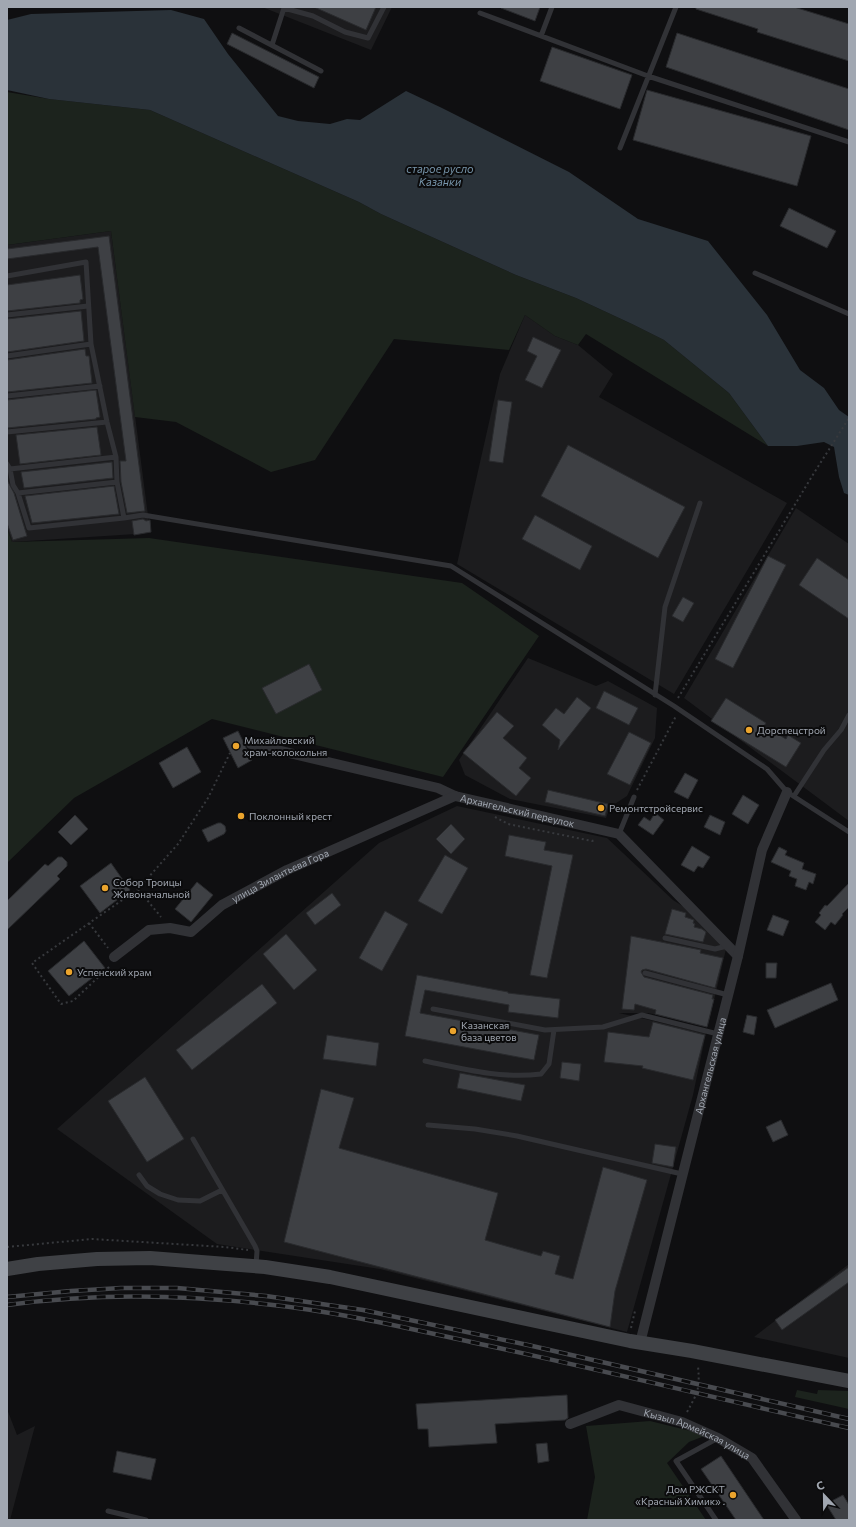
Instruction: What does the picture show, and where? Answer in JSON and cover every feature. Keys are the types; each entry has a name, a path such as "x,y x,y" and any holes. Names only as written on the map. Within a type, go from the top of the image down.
{"main road":[{"path":"7,1269 38,1264 97,1259 150,1258 256,1266 330,1277 640,1343 692,1351 849,1381"}],"street":[{"name":"Архангельский переулок","path":"251,744 438,788 455,796 619,834"},
{"name":"Архангельская улица","path":"640,1343 738,956 762,850 790,794"},
{"name":"улица Зилантьева Гора","path":"114,957 149,930 170,928 191,932 222,905 287,870 455,796"},
{"path":"619,834 738,956"},
{"name":"Кызыл Армейская улица","path":"570,1424 619,1405 682,1422 718,1438 752,1458 796,1520"}],"lane":[{"path":"272,45 283,7 313,16 345,32 368,38 384,7"},
{"path":"540,36 552,7"},
{"path":"620,148 676,7"},
{"path":"480,13 648,76 849,142"},
{"path":"239,28 321,71"},
{"path":"7,276 86,262 91,344 107,422 116,457 117,482 124,518"},
{"path":"755,273 849,314"},
{"path":"7,315 88,306"},
{"path":"7,356 91,344"},
{"path":"7,396 100,386"},
{"path":"7,432 107,422"},
{"path":"10,470 116,457"},
{"path":"7,464 29,528 143,515 451,566 674,706 767,769 790,794 849,832"},
{"path":"18,493 117,482"},
{"path":"655,695 665,606 700,503"},
{"path":"790,794 841,730 849,715"},
{"path":"619,834 634,797"},
{"path":"664,938 715,949 728,946"},
{"path":"645,973 728,994"},
{"path":"433,1009 545,1030 603,1027 642,1015 718,1034"},
{"path":"424,1062 498,1075 523,1076 540,1074 549,1064 554,1030"},
{"path":"428,1125 475,1129 517,1136 682,1174"},
{"path":"193,1139 255,1246 257,1251 256,1266"},
{"path":"139,1175 148,1186 160,1194 178,1200 200,1201 222,1190"},
{"path":"716,1520 676,1461 718,1438"},
{"path":"108,1511 146,1520"}],"path":[{"path":"674,706 814,473 849,418"},
{"path":"634,797 679,710"},
{"path":"89,923 114,957 108,967 73,1002 61,1004 32,963 89,923 138,889 178,844 208,798 230,753"},
{"path":"138,889 170,928"},
{"path":"682,1422 698,1393 699,1384 697,1362"}],"shaded area":[{"path":"262,7 392,7 371,50"},
{"path":"7,92 49,99 150,110 359,202 381,214 516,275 576,298 632,324 664,340 729,393 768,446 586,334 578,345 555,336 525,315 509,350 394,339 315,460 271,472 176,422 135,417 111,231 7,245"},
{"path":"111,231 150,531 136,534 12,542 7,528 7,245"},
{"path":"525,315 555,336 578,345 613,374 599,397 787,503 674,694 457,564 500,374"},
{"path":"796,508 849,544 849,821 684,698"},
{"path":"7,528 12,542 149,538 462,583 539,636 443,777 212,719 74,798 7,863"},
{"path":"528,658 596,686 608,681 657,708 655,738 627,796 610,807 606,818 510,799 465,775 459,760"},
{"path":"457,806 607,838 673,900 684,907 726,949 708,1026 648,1013 619,1013 706,1033 693,1095 627,1332 380,1269 217,1244 57,1129 379,843"},
{"path":"849,1264 849,1358 754,1337"},
{"path":"797,1390 817,1394 818,1390 849,1391 849,1409 795,1397"},
{"path":"7,1409 17,1435 35,1426 10,1520 7,1520"},
{"path":"650,1421 707,1435 689,1442 667,1463 706,1520 587,1520 595,1477 586,1426"}],"water":[{"name":"старое русло Казанки","path":"171,10 204,19 228,54 278,116 298,121 330,124 347,119 360,120 406,91 569,172 638,219 708,241 767,315 800,370 824,388 839,410 849,417 849,495 844,493 839,477 834,447 824,442 797,446 768,446 729,393 664,340 632,324 576,298 516,275 381,214 359,202 150,110 49,99 7,90 7,20 31,14"}],"building":[{"path":"314,7 376,7 366,30"},
{"path":"501,7 540,7 535,21"},
{"path":"696,7 794,7 849,24 849,61 757,32 758,29 696,9"},
{"path":"232,33 319,77 314,88 227,44"},
{"path":"677,33 849,89 849,130 666,67"},
{"path":"552,47 632,75 620,109 540,81"},
{"path":"647,90 811,136 797,186 633,140"},
{"path":"789,208 836,231 827,248 780,226"},
{"path":"109,236 145,511 127,513 121,482 120,461 126,461 98,247 7,259 7,249"},
{"path":"80,275 83,299 80,300 80,303 7,311 7,285"},
{"path":"81,311 84,341 7,352 7,319"},
{"path":"533,337 561,350 542,388 525,380 537,356 527,351"},
{"path":"85,349 86,356 89,356 92,383 7,392 7,360"},
{"path":"96,390 100,417 96,419 7,428 7,400"},
{"path":"498,400 512,402 503,463 489,461"},
{"path":"97,427 101,455 20,464 16,435"},
{"path":"568,445 685,507 658,558 541,496"},
{"path":"112,462 113,478 24,488 21,472"},
{"path":"7,480 14,493 27,536 13,540 7,523"},
{"path":"114,486 119,514 32,523 25,496"},
{"path":"535,515 592,546 580,570 522,539"},
{"path":"143,519 146,521 150,520 151,532 134,535 132,521"},
{"path":"768,556 786,565 733,668 715,659"},
{"path":"817,558 849,580 849,619 799,585"},
{"path":"683,597 694,603 683,622 672,616"},
{"path":"309,664 322,690 276,714 262,688"},
{"path":"604,691 638,708 629,725 596,708"},
{"path":"577,697 591,708 558,750 560,740 542,725 556,708 564,714"},
{"name":"Дорспецстрой","path":"726,698 766,723 764,726 786,739 788,735 801,743 786,767 711,721"},
{"path":"497,712 514,726 503,738 527,758 519,768 531,778 516,796 463,753"},
{"path":"238,731 252,760 238,768 223,738"},
{"path":"629,732 651,743 630,785 607,774"},
{"path":"187,747 201,772 173,788 159,763"},
{"path":"685,773 698,780 688,799 674,792"},
{"path":"548,790 608,804 605,816 545,802"},
{"path":"743,795 759,805 748,824 732,814"},
{"path":"655,813 664,820 653,835 638,825 644,817 650,821"},
{"path":"75,815 88,829 71,845 58,832"},
{"path":"710,815 725,822 720,835 704,827"},
{"path":"218,823 225,826 226,831 224,834 208,842 202,830"},
{"path":"451,824 465,839 451,854 436,839"},
{"path":"509,835 546,842 544,850 573,855 547,978 530,975 552,866 505,856"},
{"path":"692,846 710,857 703,868 698,866 694,872 681,865"},
{"path":"779,847 787,851 785,855 804,863 802,869 816,874 813,884 809,882 806,890 795,886 797,879 789,876 791,871 771,862"},
{"path":"445,855 468,868 442,914 418,901"},
{"path":"58,857 62,857 67,862 67,866 57,876 60,879 7,930 7,901 45,864 48,866"},
{"name":"Собор Троицы Живоначальной","path":"111,863 130,890 100,913 80,886"},
{"path":"197,882 213,895 191,922 175,909"},
{"path":"849,883 849,907 842,914 843,915 835,925 831,922 825,930 815,922 821,915 819,913 825,905 827,906"},
{"path":"332,893 341,905 315,925 306,913"},
{"path":"672,909 686,913 685,917 694,920 694,927 702,929 706,932 703,942 665,934"},
{"path":"385,911 408,924 382,971 359,958"},
{"path":"773,915 789,921 783,936 767,930"},
{"path":"286,934 317,970 294,990 263,954"},
{"path":"631,936 701,950 700,953 723,958 715,988 646,969 642,970 641,972 644,977 713,995 712,999 714,999 707,1027 655,1014 656,1010 635,1004 634,1010 622,1009"},
{"path":"84,941 105,968 69,996 48,971"},
{"path":"766,963 777,963 776,978 766,978"},
{"path":"417,975 508,993 560,999 558,1018 508,1012 509,1005 425,990 420,1013 539,1035 534,1060 405,1036"},
{"path":"831,983 838,1000 775,1028 767,1010"},
{"path":"262,984 277,1003 192,1070 176,1050"},
{"path":"747,1015 757,1017 754,1035 743,1032"},
{"path":"653,1022 705,1035 693,1080 642,1068 643,1066 604,1062 608,1032 649,1037"},
{"path":"327,1035 379,1043 376,1066 323,1059"},
{"path":"562,1062 581,1064 579,1081 560,1078"},
{"path":"460,1073 525,1085 521,1101 457,1088"},
{"path":"145,1077 184,1139 147,1162 108,1101"},
{"path":"321,1089 354,1098 339,1148 498,1193 485,1240 541,1256 543,1251 560,1256 555,1274 573,1279 603,1167 647,1180 615,1291 610,1327 284,1242"},
{"path":"781,1120 788,1135 773,1142 766,1127"},
{"path":"655,1144 676,1147 673,1167 652,1163"},
{"path":"849,1267 849,1282 782,1330 775,1320"},
{"path":"567,1395 568,1418 565,1420 495,1424 497,1443 429,1447 428,1429 418,1429 416,1404"},
{"path":"547,1443 549,1461 538,1463 536,1444"},
{"path":"117,1451 156,1459 151,1480 113,1472"},
{"name":"Дом РЖСКТ «Красный Химик» .","path":"721,1456 764,1520 736,1520 701,1469"},
{"path":"843,1495 849,1505 849,1520 836,1520 826,1504"}],"railway":[{"path":"7,1297 121,1288 177,1288 266,1296 363,1310 528,1345 849,1419"},
{"path":"7,1305 72,1298 136,1296 199,1298 290,1307 394,1325 519,1352 849,1428"}],"place":[{"name":"Дорспецстрой","path":"749,730"},
{"name":"Михайловский храм-колокольня","path":"236,746"},
{"name":"Ремонтстройсервис","path":"601,808"},
{"name":"Поклонный крест","path":"241,816"},
{"name":"Собор Троицы Живоначальной","path":"105,888"},
{"name":"Успенский храм","path":"69,972"},
{"name":"Казанская база цветов","path":"453,1031"},
{"name":"Дом РЖСКТ «Красный Химик» .","path":"733,1495"}]}
